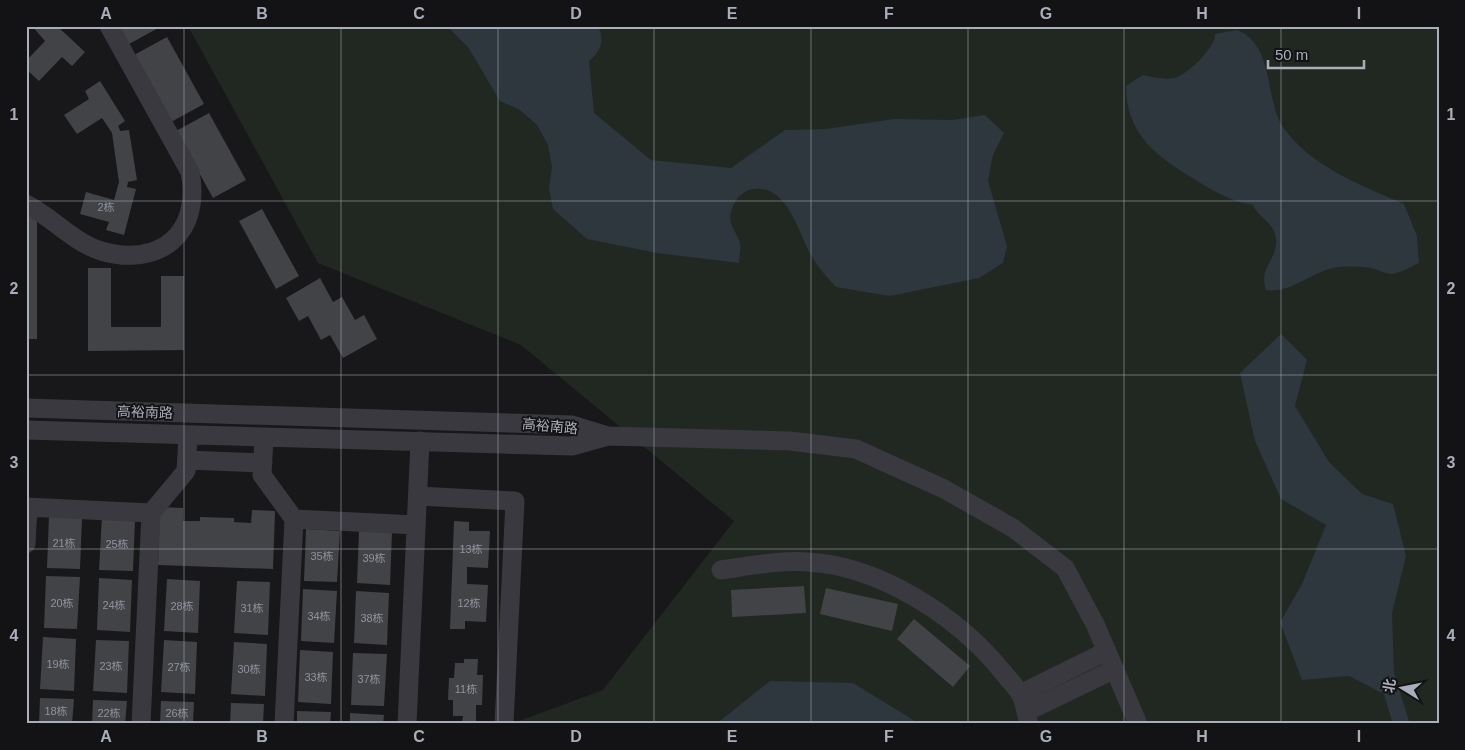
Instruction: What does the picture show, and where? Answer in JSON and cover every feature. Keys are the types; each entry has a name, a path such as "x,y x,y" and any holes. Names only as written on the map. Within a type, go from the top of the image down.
{"street":[{"path":"26,204 44,213 79,241 100,250 123,255 146,253 168,246 180,234 188,220 193,188 190,172 109,26"},
{"name":"高裕南路","path":"26,408 572,425 608,436"},
{"name":"高裕南路","path":"26,430 572,446 608,436"},
{"path":"141,724 151,513 186,471 188,435"},
{"path":"608,436 790,441 856,449 944,489 1013,528 1065,568 1107,651 1138,724"},
{"path":"264,437 262,475 294,520 284,724"},
{"path":"407,724 420,442"},
{"path":"186,460 263,463"},
{"path":"418,496 515,501 504,724"},
{"path":"26,544 27,507 151,513"},
{"path":"294,520 416,525"},
{"path":"721,570 776,562 807,562 843,567 902,590 948,617 986,652 1025,710"},
{"path":"1025,710 1107,651"},
{"path":"1025,710 1115,669"}],"shaded area":[{"path":"188,26 1439,26 1439,724 518,724 519,721 603,690 734,521 521,345 318,263"},
{"path":"447,26 598,26 601,45 589,61 594,113 651,160 731,168 785,130 826,129 894,119 952,120 985,115 1004,133 993,155 988,181 1007,246 1003,263 979,278 890,296 836,287 821,271 814,260 792,214 784,203 776,195 766,190 754,189 745,192 736,200 730,217 740,244 739,263 657,253 587,239 553,209 549,189 552,167 548,145 537,125 520,110 500,101 468,47"},
{"path":"1237,30 1249,37 1258,47 1267,73 1277,115 1283,127 1294,141 1322,164 1354,182 1404,204 1417,236 1419,263 1394,274 1365,267 1333,268 1283,289 1266,290 1264,275 1276,246 1275,233 1269,224 1253,205 1229,198 1208,188 1167,162 1146,142 1131,118 1127,103 1126,86 1143,75 1166,79 1179,76 1193,67 1206,53 1214,40 1215,34"},
{"path":"1281,334 1307,360 1295,406 1329,462 1362,494 1393,504 1406,556 1392,613 1394,673 1409,721 1415,724 1393,724 1384,694 1349,676 1302,680 1280,622 1302,584 1326,525 1281,499 1255,441 1240,373"},
{"path":"770,681 853,683 920,724 716,724"}],"building":[{"path":"32,26 57,26 85,52 72,66 62,57 39,81 26,69 26,61 45,41"},
{"path":"119,26 162,26 129,44"},
{"path":"167,37 204,104 171,122 134,55"},
{"path":"100,81 125,121 118,126 120,131 129,130 137,180 128,182 127,187 136,189 124,235 106,230 109,222 80,214 86,192 114,200 119,182 112,133 102,118 77,134 64,115 89,99 85,91"},
{"path":"209,113 246,180 213,198 176,131"},
{"path":"262,209 299,276 276,289 239,221"},
{"path":"37,214 37,339 26,339 26,215"},
{"path":"88,268 111,268 111,327 161,327 161,276 184,276 184,350 88,351"},
{"path":"320,278 333,302 342,297 355,320 364,315 377,339 343,358 330,335 321,340 308,316 299,321 286,298"},
{"path":"160,507 183,508 183,521 200,521 200,517 234,518 234,522 251,523 252,510 275,511 273,569 158,565"},
{"path":"49,516 82,518 80,569 47,568"},
{"path":"102,517 135,519 133,571 99,570"},
{"path":"454,521 469,522 469,531 490,531 488,568 467,567 467,584 488,585 486,622 465,621 465,629 450,629"},
{"path":"306,529 340,531 337,582 304,581"},
{"path":"359,531 392,532 390,585 357,583"},
{"path":"46,576 80,577 77,629 44,628"},
{"path":"99,578 132,580 130,632 97,630"},
{"path":"167,579 200,581 198,633 164,631"},
{"path":"237,581 270,582 268,635 234,633"},
{"path":"804,586 806,613 732,617 731,590"},
{"path":"826,588 898,604 892,631 820,614"},
{"path":"303,589 337,591 334,643 301,641"},
{"path":"356,591 389,593 387,645 354,643"},
{"path":"914,619 970,666 953,687 897,639"},
{"path":"43,637 76,639 74,691 40,689"},
{"path":"96,640 129,641 127,693 93,691"},
{"path":"164,640 197,642 195,694 161,692"},
{"path":"234,642 267,644 265,696 231,694"},
{"path":"300,650 333,652 331,704 298,702"},
{"path":"353,653 387,654 384,706 351,705"},
{"path":"464,659 478,659 477,675 483,675 482,705 476,705 476,724 462,724 463,716 453,716 453,700 448,700 449,678 454,678 455,663 464,663"},
{"path":"40,698 74,699 72,724 39,724"},
{"path":"93,700 127,701 125,724 92,724"},
{"path":"161,701 194,702 193,724 160,724"},
{"path":"231,703 264,704 263,724 230,724"},
{"path":"297,711 331,712 330,724 297,724"},
{"path":"350,713 384,715 383,724 350,724"}]}
